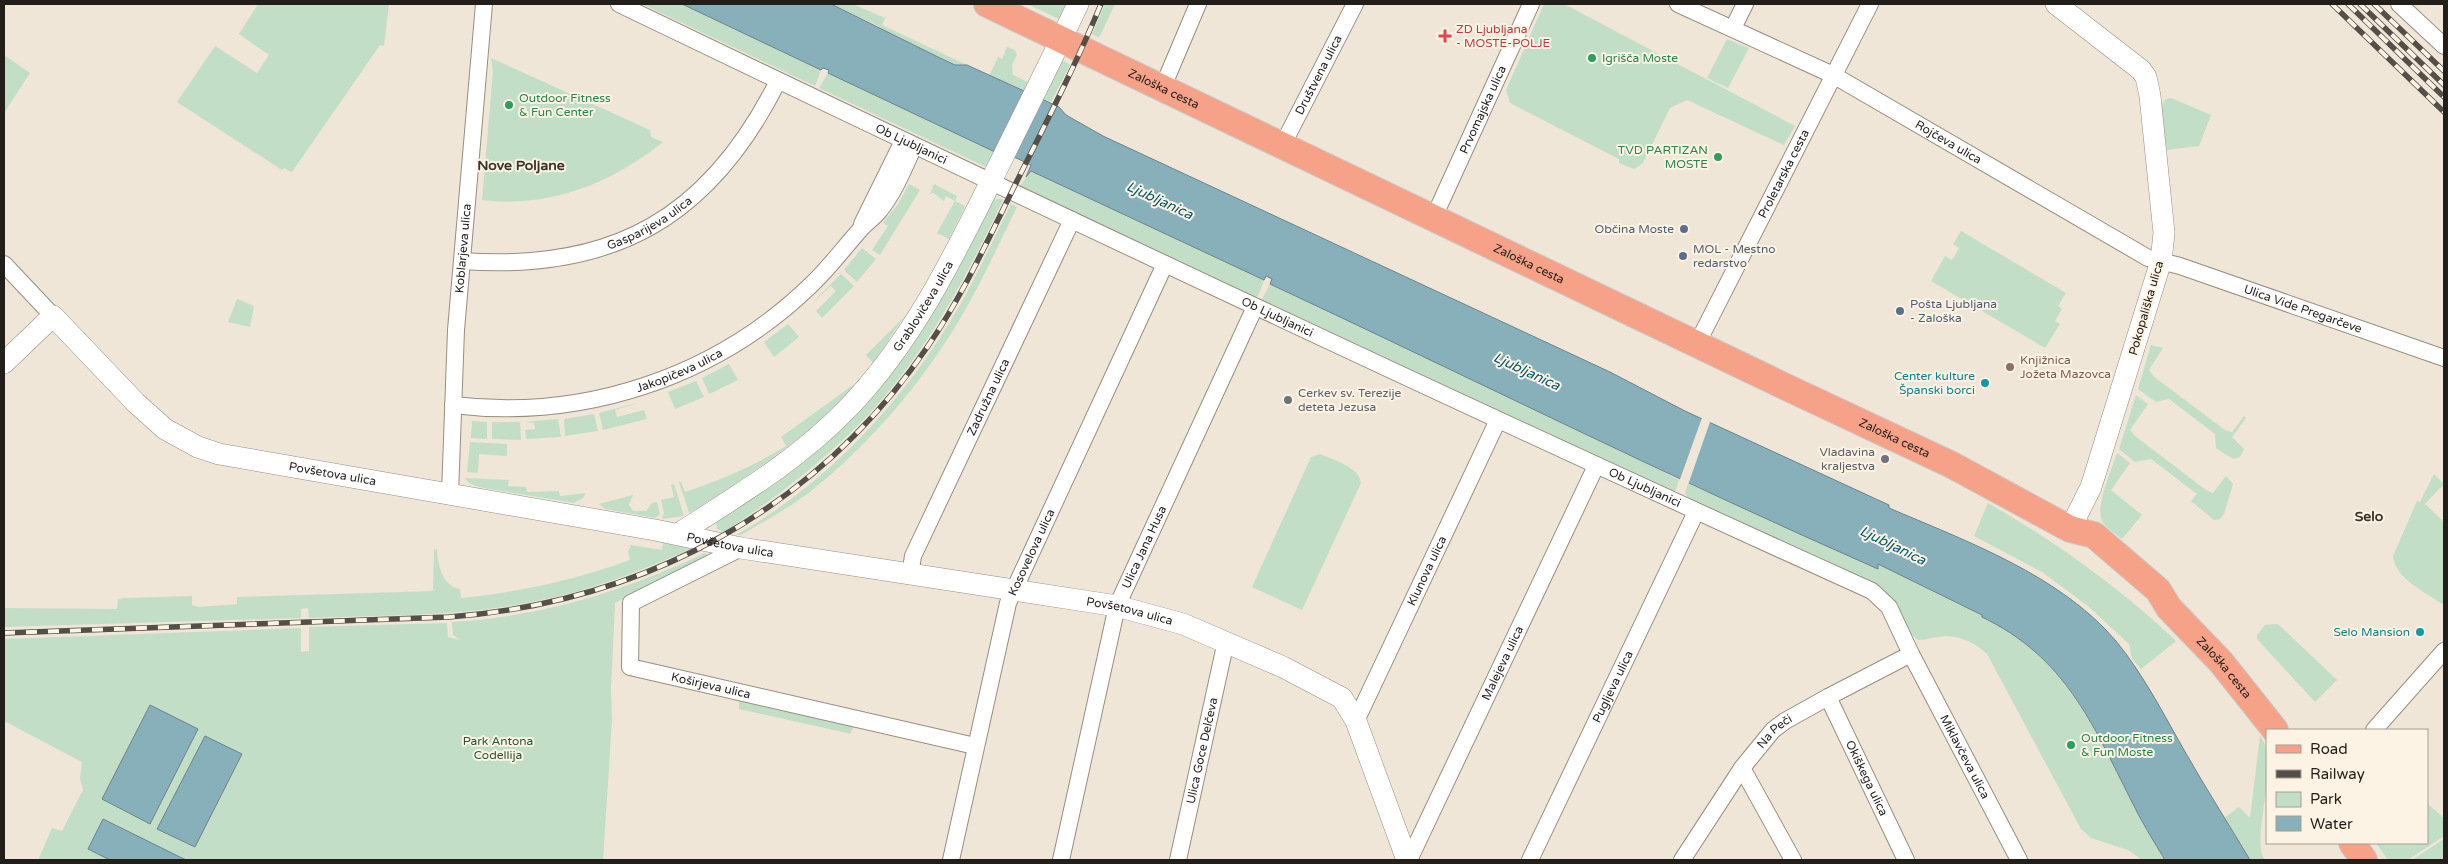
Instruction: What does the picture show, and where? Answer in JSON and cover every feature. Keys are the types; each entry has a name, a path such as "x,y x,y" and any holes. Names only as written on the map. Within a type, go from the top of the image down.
{"main road":[{"name":"Zaloška cesta","path":"987,4 1952,465 2070,529 2094,535 2158,590 2169,608 2221,662 2274,729"},
{"path":"2353,844 2364,860"}],"street":[{"name":"Koblarjeva ulica","path":"450,494 453,405 462,261 484,4"},
{"name":"Ob Ljubljanici","path":"618,4 908,143 995,174 1072,220 1596,466 1872,592 1889,608 1910,654"},
{"name":"Grablovičeva ulica","path":"678,534 734,500 789,461 828,428 864,391 891,357 917,320 951,260 1078,4"},
{"path":"1162,89 1198,4"},
{"name":"Društvena ulica","path":"1282,146 1355,4"},
{"name":"Prvomajska ulica","path":"1434,217 1531,4"},
{"name":"Rojčeva ulica","path":"1678,4 1833,75 2132,250 2161,261"},
{"path":"1733,28 1745,4"},
{"name":"Proletarska cesta","path":"1697,344 1870,4"},
{"name":"Pokopališka ulica","path":"2056,4 2135,65 2146,77 2150,96 2164,233 2161,261 2091,487 2070,529"},
{"path":"2399,4 2444,46"},
{"name":"Gasparijeva ulica","path":"462,261 521,263 565,258 616,243 653,225 681,206 722,169 752,129 778,81"},
{"name":"Jakopičeva ulica","path":"453,405 505,409 569,404 632,390 680,373 730,347 776,316 821,275 860,228 872,220 886,202 908,143"},
{"name":"Zadružna ulica","path":"910,575 913,556 1072,220"},
{"name":"Ulica Vide Pregarčeve","path":"2161,261 2444,358"},
{"name":"Povšetova ulica","path":"4,264 151,417 165,429 192,444 240,458 678,534 741,548 1117,606 1183,624 1226,641 1337,694 1348,705 1356,721 1408,860"},
{"name":"Kosovelova ulica","path":"951,860 1012,591 1165,264"},
{"name":"Ulica Jana Husa","path":"1061,860 1117,606 1255,307"},
{"path":"4,363 54,316"},
{"name":"Klunova ulica","path":"1356,721 1498,420"},
{"name":"Malejeva ulica","path":"1408,860 1596,466"},
{"name":"Pugljeva ulica","path":"1530,860 1696,512"},
{"name":"Koširjeva ulica","path":"741,548 631,603 630,667 976,746"},
{"name":"Ulica Goce Delčeva","path":"1178,860 1226,641"},
{"path":"2375,729 2444,651"},
{"name":"Na Peči","path":"1682,860 1742,768 1773,730 1785,721 1828,697 1910,654"},
{"name":"Miklavčeva ulica","path":"1910,654 2019,860"},
{"name":"Okiškega ulica","path":"1828,697 1906,860"},
{"path":"1742,768 1793,860"}],"green space":[{"path":"258,4 389,4 384,46 380,45 292,172 284,168 282,170 177,102 215,46 257,73 269,55 239,34"},
{"path":"642,4 682,4 821,70 815,86"},
{"path":"831,4 853,4 885,18 882,25 967,65 955,65 879,30 880,27"},
{"path":"1027,4 1066,4 1059,19"},
{"path":"1105,4 1115,4 1099,38 1092,34"},
{"name":"Igrišča Moste","path":"1544,4 1564,4 1795,126 1784,145 1687,100 1670,108 1643,163 1634,169 1619,163 1619,159 1510,103 1506,90"},
{"path":"1727,39 1749,48 1728,88 1707,78"},
{"path":"1007,47 1015,50 1017,55 1012,65 1013,75 1030,83 1025,92 989,76 998,57 1002,59"},
{"path":"4,55 30,73 4,113"},
{"path":"491,58 650,130 651,137 663,142 622,170 578,190 532,200 507,202 482,200 493,71"},
{"path":"1065,61 1070,65 1052,100 1034,111 1060,63"},
{"path":"828,73 996,152 988,168 819,88"},
{"path":"2171,98 2211,115 2199,146 2166,150 2161,105 2166,99"},
{"path":"1031,171 1264,280 1258,296 1255,297 1019,187"},
{"path":"909,184 920,190 880,255 872,250 888,226 883,223 898,204"},
{"path":"934,184 957,196 955,201 946,196 944,201 933,193 930,194"},
{"path":"994,199 1003,200 960,285 927,340 889,391 852,432 799,478 724,532 717,529 716,521 808,456"},
{"path":"955,201 965,206 949,239 937,233"},
{"path":"1011,204 1017,207 968,305 945,343 912,389 874,433 833,473 811,491 777,514 741,535 736,535 799,493 828,469 881,415 928,356 957,311"},
{"path":"1961,231 2066,293 2058,306 2062,309 2055,321 2060,324 2045,348 1931,281 1945,256 1952,260 1959,248 1953,244"},
{"path":"862,248 876,259 857,282 844,270"},
{"path":"841,274 854,286 822,318 816,311 836,291 831,286 810,305"},
{"path":"1270,284 1612,445 1679,480 1676,490 1673,492 1666,489 1263,301 1262,299"},
{"path":"237,299 254,306 250,327 228,322"},
{"path":"904,317 873,363 866,355"},
{"path":"788,324 799,337 774,357 764,342"},
{"path":"2151,345 2163,348 2149,370 2153,376 2225,430 2232,432 2244,416 2246,418 2232,437 2244,449 2240,457 2233,459 2216,448 2215,434 2169,399 2156,402 2138,389"},
{"path":"729,364 738,380 709,394 702,378"},
{"path":"696,381 704,397 675,409 668,392"},
{"path":"853,385 848,395 808,431 725,491 689,513 679,482 681,482 685,492 737,472 761,460 786,446 781,437"},
{"path":"2136,395 2148,404 2130,430 2135,436 2206,490 2213,493 2226,476 2233,484 2224,514 2220,519 2214,520 2191,501 2197,494 2151,459 2135,462 2119,449"},
{"path":"641,402 615,410 617,417 644,410 647,419 603,430 599,413"},
{"path":"594,414 598,431 565,436 564,419"},
{"path":"558,419 561,437 526,439 525,430 535,429 534,423 525,422"},
{"path":"472,421 487,422 487,439 471,438"},
{"path":"492,422 520,422 521,440 492,439"},
{"path":"470,442 507,444 507,456 479,454 478,473 467,472"},
{"path":"2117,453 2130,463 2111,490 2142,515 2122,539 2104,524 2100,514 2102,497"},
{"path":"1320,454 1351,468 1359,477 1361,483 1302,610 1252,587 1311,457"},
{"path":"2434,474 2444,484 2425,504 2444,522 2444,605 2413,585 2399,572 2393,556 2417,501 2420,502"},
{"path":"465,478 509,480 508,486 526,487 527,492 559,491 560,496 586,493 583,498 574,503 478,487 469,483"},
{"path":"1688,483 1878,568 1877,563 1982,615 1982,617 2010,633 2034,652 2054,672 2072,695 2103,745 2139,815 2165,860 2142,860 2128,850 2091,838 2081,829 1987,654 1982,649 1970,642 1944,636 1918,640 1910,633 1899,612 1690,500 1685,493"},
{"path":"674,484 684,516 662,519 664,513 661,500 674,497 671,485"},
{"path":"633,495 629,505 633,511 646,511 652,503 657,502 660,514 655,518 605,509 599,504"},
{"path":"1988,503 2038,533 2086,566 2132,602 2176,641 2141,669 2132,659 2129,644 2088,606 2042,572 1974,536"},
{"path":"663,543 695,547 657,564 578,591 537,601 480,610 452,613 309,618 308,608 301,609 301,618 4,627 4,608 117,609 118,599 192,596 192,605 199,607 237,604 237,597 433,591 434,549 437,550 442,574 449,584 460,589 461,598 526,589 589,574 630,560 628,552 631,545 662,550"},
{"name":"Park Antona Codellija","path":"705,553 710,556 615,603 611,688 612,720 603,860 38,860 52,828 62,831 83,790 80,778 82,762 4,721 4,639 301,628 301,652 309,651 309,627 447,623 448,637 460,640 453,635 452,622 519,614 582,600 643,579"},
{"path":"2278,624 2337,680 2315,702 2257,639 2257,635 2265,625"},
{"path":"739,701 854,727 850,734 739,709"},
{"path":"2260,736 2266,748 2266,788 2261,835 2261,849 2265,860 2250,860 2224,818 2239,807 2250,818"},
{"path":"2428,804 2444,818 2444,836 2408,860 2388,860 2377,844 2428,844"},
{"path":"2444,839 2444,860 2412,860"}],"water":[{"name":"Ljubljanica","path":"682,4 831,4 955,65 967,65 1059,107 1066,115 1103,136 1610,372 1685,411 1889,505 1889,508 1949,533 2010,562 2068,597 2116,641 2144,680 2250,860 2165,860 2139,815 2089,719 2073,695 2055,672 2035,652 2011,633 1982,617 1982,615 1878,564 1878,569 1649,464 1270,284 1272,279 1266,276 1264,280 1031,171 1026,177 1031,165 1012,156 995,152 828,73 829,70 823,68 821,70"},
{"path":"150,705 198,729 150,824 102,799"},
{"path":"205,736 242,754 195,847 157,829"},
{"path":"103,819 186,860 110,860 88,849"}],"pier":[{"path":"1703,415 1711,419 1688,485 1679,482"}],"railway":[{"path":"4,633 449,617 521,608 591,591 657,568 720,537 779,499 834,455 884,404 928,346 978,261 1063,89 1101,4"},
{"path":"2332,4 2444,112"},
{"path":"2348,4 2444,97"},
{"path":"2360,4 2444,85"},
{"path":"2374,4 2444,71"}],"place":[{"name":"ZD Ljubljana - MOSTE-POLJE","path":"1445,36"},
{"name":"Igrišča Moste","path":"1592,58"},
{"name":"Outdoor Fitness & Fun Center","path":"509,105"},
{"name":"TVD PARTIZAN MOSTE","path":"1718,157"},
{"name":"Občina Moste","path":"1684,229"},
{"name":"MOL - Mestno redarstvo","path":"1683,256"},
{"name":"Pošta Ljubljana - Zaloška","path":"1900,311"},
{"name":"Knjižnica Jožeta Mazovca","path":"2010,367"},
{"name":"Center kulture Španski borci","path":"1985,383"},
{"name":"Cerkev sv. Terezije deteta Jezusa","path":"1288,400"},
{"name":"Vladavina kraljestva","path":"1885,459"},
{"name":"Selo Mansion","path":"2420,632"},
{"name":"Outdoor Fitness & Fun Moste","path":"2071,745"}],"district":[{"name":"Nove Poljane","path":"521,165"},
{"name":"Selo","path":"2369,516"}]}
